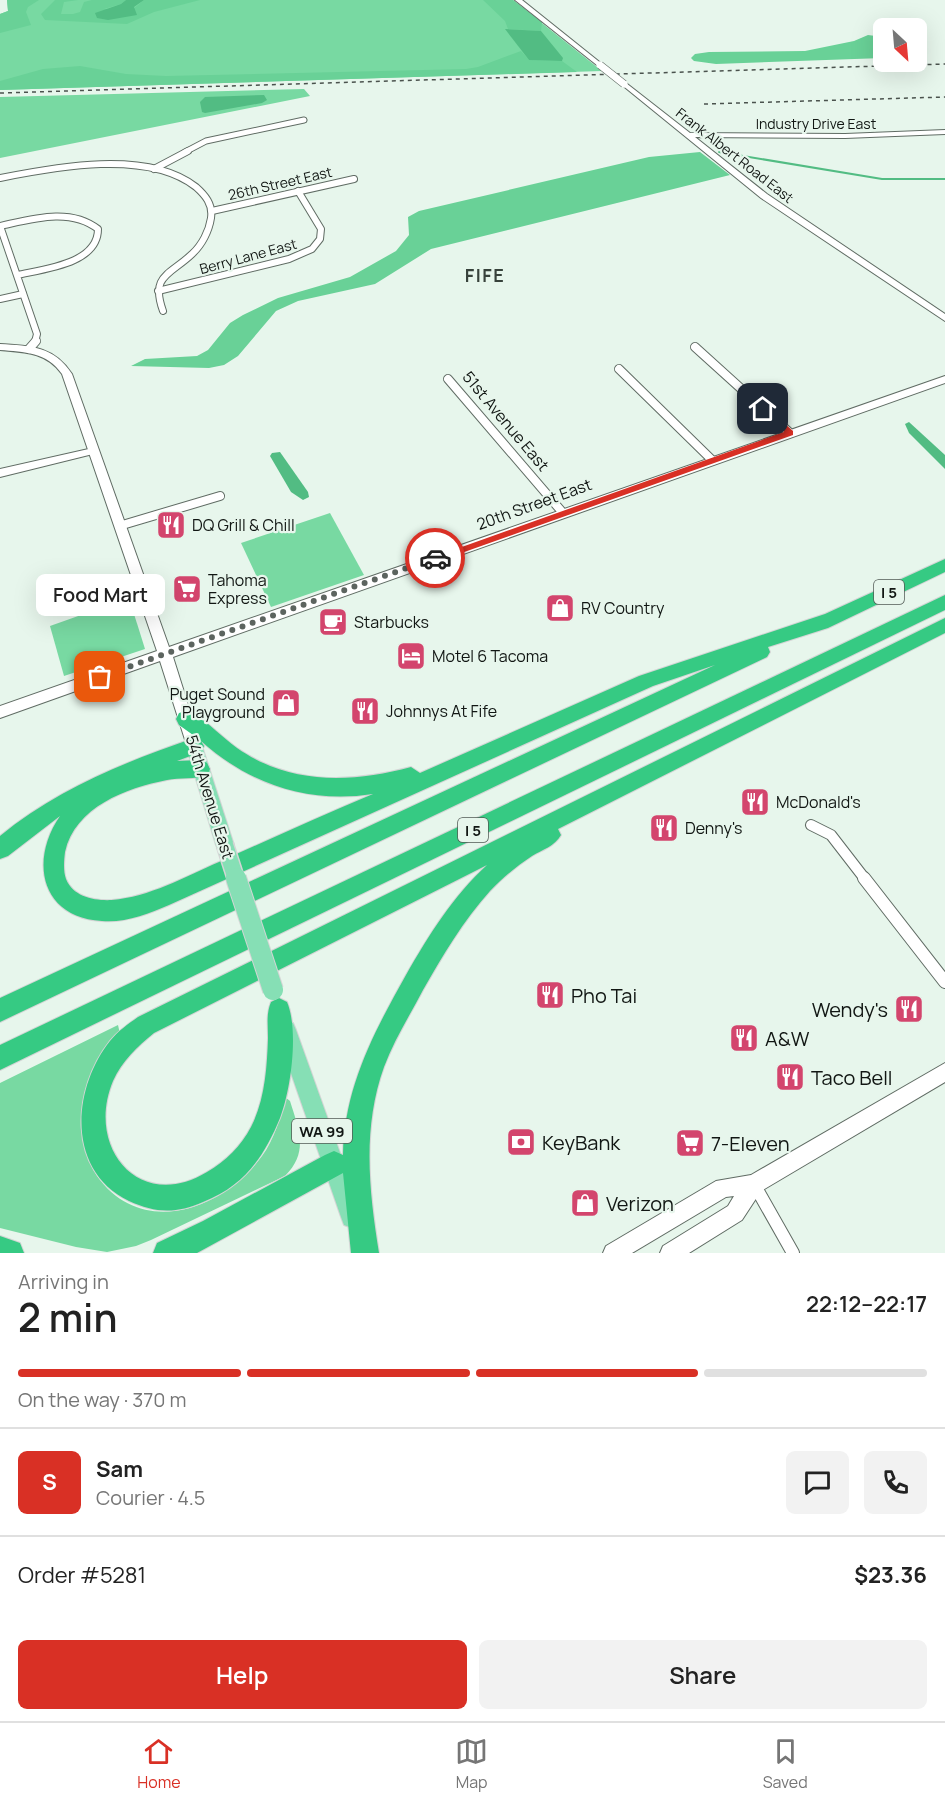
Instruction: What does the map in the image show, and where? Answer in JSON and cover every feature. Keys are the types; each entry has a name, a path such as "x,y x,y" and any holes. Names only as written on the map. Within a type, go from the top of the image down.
{"highway":[{"name":"I 5","path":"0,1010 945,565"},
{"name":"I 5","path":"0,1058 945,602"},
{"path":"200,769 169,769 108,790 82,805 64,826 54,850 53,873 65,895 75,904 108,911 134,907 161,898 646,681 833,618"},
{"path":"276,1000 281,1038 275,1091 263,1130 253,1148 240,1164 213,1185 176,1197 150,1197 123,1184 113,1175 96,1148 93,1107 100,1082 115,1053 146,1025 944,625"},
{"path":"365,1253 356,1157 359,1114 370,1072 394,1019 443,930 475,890 507,861 539,840 804,706 944,625"},
{"path":"186,719 202,727 229,752 248,764 270,775 320,788 350,789 378,785 492,750"},
{"path":"0,849 43,814 68,799 142,764 194,746"},
{"path":"167,1253 213,1231 334,1164"},
{"path":"0,1250 10,1253"}],"main road":[{"path":"0,346 29,349"},
{"name":"54th Avenue East","path":"29,349 42,352 58,360 64,369 165,654 200,769 276,1000 365,1253"},
{"name":"20th Street East","path":"0,712 945,379"},
{"path":"614,1253 723,1188 754,1184 945,1072"},
{"path":"670,1253 735,1213 754,1184"}],"street":[{"name":"Frank Albert Road East","path":"518,0 764,196 945,318"},
{"path":"154,169 206,141 304,120"},
{"name":"Industry Drive East","path":"687,135 845,136 945,132"},
{"path":"0,178 86,165 116,165 154,169 179,176 195,186 208,199 212,211 200,245 163,277 158,291 163,311"},
{"name":"26th Street East","path":"212,211 354,179"},
{"name":"Berry Lane East","path":"158,291 289,259 312,249 320,239 321,229 298,191"},
{"path":"17,275 60,264 80,256 97,242 99,232 91,223 71,217 42,218 0,226 37,334 36,341 29,349"},
{"path":"0,299 23,294"},
{"path":"695,347 790,433"},
{"path":"619,369 711,460"},
{"name":"51st Avenue East","path":"448,379 563,513"},
{"path":"0,473 93,451"},
{"path":"119,526 220,496"},
{"path":"811,825 831,836 945,982"},
{"path":"754,1184 793,1253"}],"shaded area":[{"path":"7,0 513,0 602,71 0,90 0,14 8,11"},
{"path":"7,0 39,0 28,7 26,12 31,25 0,33 0,14 8,11"},
{"path":"55,0 78,0 64,2 61,14 73,14 80,12 84,2 92,0 126,0 121,4 104,9 133,9 144,0 200,0 154,12 127,24 45,20 41,14"},
{"path":"126,0 144,0 134,7 137,15 108,20 97,18 95,13"},
{"path":"483,0 513,0 542,22 541,31 508,29 505,21"},
{"path":"505,29 541,31 563,58 562,61 529,60"},
{"path":"868,35 873,36 873,58 716,64 694,61 691,58 695,54 709,52 805,51 854,41"},
{"path":"521,51 529,60 562,61 577,72 0,90 0,81 43,69 80,66 126,74 166,76 466,69 478,67"},
{"path":"304,89 310,96 0,158 0,97"},
{"path":"264,95 267,100 262,103 205,113 202,112 200,102 205,97"},
{"path":"700,152 730,175 431,249 375,284 298,301 276,311 238,356 224,365 209,368 131,366 145,359 197,356 208,350 230,323 243,315 278,298 350,277 396,251 409,235 408,217 419,211 649,157"},
{"path":"909,422 945,455 945,469 909,433 905,424"},
{"path":"280,452 308,492 309,497 303,500 291,492 270,456 272,453"},
{"path":"330,513 364,575 271,607 241,543"},
{"path":"129,598 145,649 64,676 50,626"},
{"path":"118,1025 120,1034 83,1133 85,1149 97,1176 115,1195 136,1207 159,1212 182,1210 205,1203 226,1191 246,1175 266,1150 276,1128 285,1097 290,1101 300,1140 300,1149 292,1167 285,1176 136,1246 107,1252 76,1247 0,1228 0,1083"}],"waterway":[{"path":"719,152 882,179 945,179"}],"railway":[{"path":"0,93 945,64"},
{"path":"704,104 945,97"}],"way so far":[{"path":"100,677 435,558"}],"place":[{"name":"DQ Grill & Chill","path":"171,525"},
{"name":"Tahoma Express","path":"187,589"},
{"name":"RV Country","path":"560,608"},
{"name":"Starbucks","path":"333,622"},
{"name":"Motel 6 Tacoma","path":"411,656"},
{"name":"Food Mart","path":"100,677"},
{"name":"Puget Sound Playground","path":"286,703"},
{"name":"Johnnys At Fife","path":"365,711"},
{"name":"McDonald's","path":"755,802"},
{"name":"Denny's","path":"664,828"},
{"name":"Pho Tai","path":"550,995"},
{"name":"Wendy's","path":"909,1009"},
{"name":"A&W","path":"744,1038"},
{"name":"Taco Bell","path":"790,1077"},
{"name":"KeyBank","path":"521,1142"},
{"name":"7-Eleven","path":"690,1143"},
{"name":"Verizon","path":"585,1203"}],"district":[{"name":"FIFE","path":"485,275"}],"route":[{"path":"435,558 790,433 763,409"}]}
